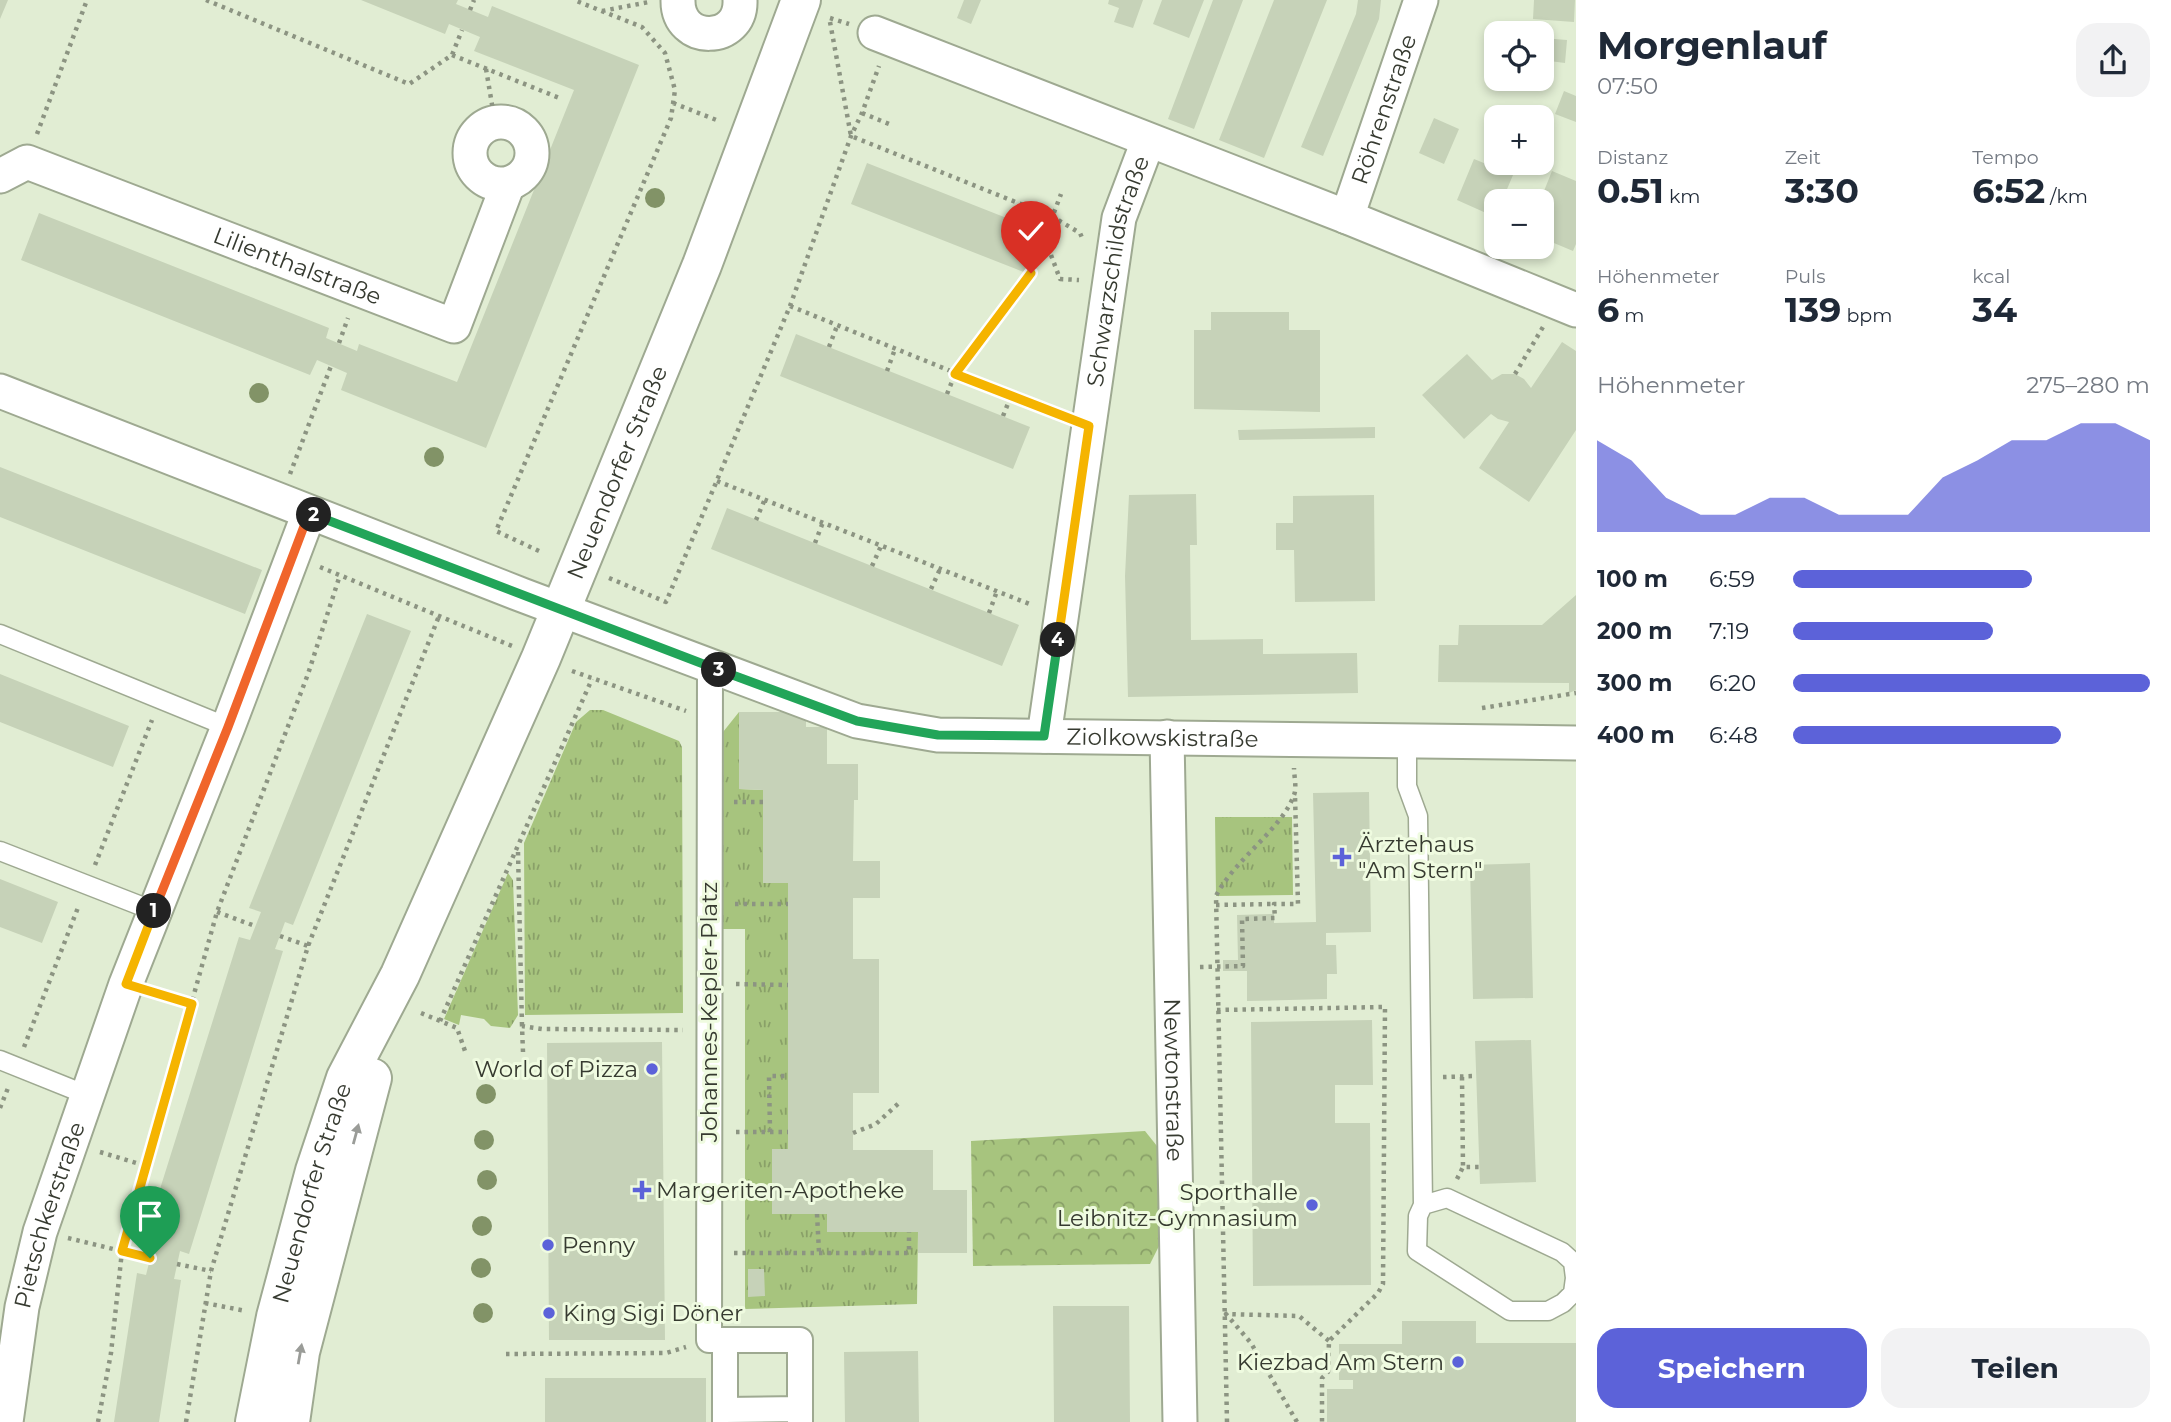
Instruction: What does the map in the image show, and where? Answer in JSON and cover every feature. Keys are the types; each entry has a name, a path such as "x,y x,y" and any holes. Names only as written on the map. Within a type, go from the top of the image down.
{"street":[{"path":"678,0 683,20 692,29 703,33 716,33 727,28 736,19 740,0"},
{"name":"Röhrenstraße","path":"1347,217 1421,0"},
{"name":"Neuendorfer Straße","path":"255,1422 271,1338 315,1171 346,1078 400,975 561,610 702,265 815,9"},
{"name":"Schwarzschildstraße","path":"882,36 1347,217 1567,306"},
{"name":"Lilienthalstraße","path":"13,169 454,326 508,184 527,170 532,158 531,145 518,126 495,122"},
{"path":"495,122 484,126 475,135 470,146 470,159 483,179 495,184 508,184"},
{"name":"Schwarzschildstraße","path":"1044,736 1119,218 1148,141"},
{"path":"0,391 561,610"},
{"name":"Pietschkerstraße","path":"6,1422 22,1307 40,1231 126,984 228,727 294,507"},
{"name":"Ziolkowskistraße","path":"561,610 857,721 938,735 1576,743"},
{"name":"Johannes-Kepler-Platz","path":"710,667 708,1253 725,1416 800,1416 800,1339 717,1339"},
{"name":"Newtonstraße","path":"1167,737 1180,1422"},
{"name":"Neuendorfer Straße","path":"290,1422 302,1343 400,975"}],"lane":[{"path":"0,634 228,727"},
{"path":"1407,740 1407,786 1418,817 1423,1205 1418,1216 1417,1251 1510,1311 1548,1311 1563,1303 1573,1293 1576,1278 1573,1262 1562,1252 1447,1198 1423,1205"},
{"path":"0,850 154,911"},
{"name":"Pietschkerstraße","path":"0,1060 87,1095"}],"path":[{"path":"13,169 87,0"},
{"path":"206,0 409,84 452,55 462,30"},
{"path":"470,10 474,0"},
{"path":"539,551 496,531 671,118 676,90 665,53 642,27 574,0"},
{"path":"601,11 658,0"},
{"path":"815,9 851,136"},
{"path":"605,576 666,602 790,306 851,136 862,113 882,36"},
{"path":"452,55 562,99"},
{"path":"486,69 495,122"},
{"path":"673,103 719,121"},
{"path":"862,113 889,124"},
{"path":"851,136 1053,217 1080,233 1088,248"},
{"path":"947,394 955,374 1031,273 1061,194"},
{"path":"1045,238 1060,279 1111,281"},
{"path":"790,306 1089,426"},
{"path":"1515,374 1567,306"},
{"path":"829,347 837,326"},
{"path":"887,371 895,349"},
{"path":"294,507 331,366"},
{"path":"1003,416 1011,396"},
{"path":"717,481 1062,617"},
{"path":"756,520 765,499"},
{"path":"815,543 823,522"},
{"path":"873,566 881,546"},
{"path":"931,589 940,569"},
{"path":"98,1422 110,1353 122,1251 217,912 308,674 340,575 439,617 308,946 211,1271 186,1422"},
{"path":"989,612 997,591"},
{"path":"440,1021 592,679"},
{"path":"1472,710 1576,693"},
{"path":"1216,905 1298,904 1293,739"},
{"path":"1227,1422 1216,895 1225,878 1280,817 1295,794"},
{"path":"518,847 523,1052"},
{"path":"709,904 788,904"},
{"path":"1223,966 1243,966 1242,919 1275,918 1274,904"},
{"path":"217,912 255,926"},
{"path":"280,936 308,946"},
{"path":"126,984 192,1004"},
{"path":"709,984 788,985"},
{"path":"1217,1010 1385,1007 1383,1284 1378,1293 1329,1341 1328,1372 1322,1378 1322,1422"},
{"path":"421,1013 457,1028 465,1051"},
{"path":"522,1026 542,1029 708,1031"},
{"path":"770,1132 769,1076 788,1076"},
{"path":"1422,1077 1476,1076"},
{"path":"1462,1077 1463,1167"},
{"path":"853,1133 876,1124 900,1102"},
{"path":"708,1133 788,1132"},
{"path":"70,1143 146,1166"},
{"path":"817,1214 818,1252"},
{"path":"40,1231 150,1258"},
{"path":"708,1253 909,1253 909,1233"},
{"path":"177,1264 211,1271"},
{"path":"205,1303 257,1313"},
{"path":"1226,1314 1299,1316 1329,1341"},
{"path":"1226,1314 1251,1343 1297,1422"},
{"path":"506,1354 666,1353 717,1339"}],"green space":[{"path":"590,710 603,710 679,741 682,747 683,1013 525,1015 524,843 576,722"},
{"path":"739,712 739,789 763,790 763,883 788,883 788,1149 772,1149 772,1213 827,1214 827,1232 918,1232 917,1304 745,1309 745,929 722,929 719,737"},
{"path":"1215,817 1292,817 1293,895 1216,896"},
{"path":"508,873 513,880 518,1015 510,1028 491,1026 484,1019 461,1015 459,1025 444,1019"},
{"path":"1145,1131 1157,1146 1160,1244 1150,1264 973,1266 971,1141"}],"building":[{"path":"0,0 8,0 0,19"},
{"path":"361,0 458,0 456,4 488,17 492,6 639,65 486,448 341,390 347,373 317,360 310,375 21,260 39,213 329,328 326,338 357,351 359,344 457,382 574,90 474,51 480,37 449,24 445,34"},
{"path":"964,0 981,0 971,24 957,18"},
{"path":"1109,0 1143,0 1133,28 1114,22 1119,8 1108,4"},
{"path":"1162,0 1204,0 1189,38 1153,24"},
{"path":"1213,0 1243,0 1194,129 1168,119"},
{"path":"1274,0 1327,0 1264,158 1219,140"},
{"path":"1358,0 1381,0 1379,19 1323,156 1301,147 1356,14"},
{"path":"1534,0 1575,0 1574,22 1533,19"},
{"path":"1554,39 1567,40 1565,63 1554,62"},
{"path":"1564,91 1576,96 1576,122 1555,114"},
{"path":"1434,118 1459,129 1444,164 1419,153"},
{"path":"1474,159 1484,163 1484,175 1513,175 1507,189 1484,189 1484,212 1457,200"},
{"path":"867,163 1042,232 1026,273 851,204"},
{"path":"1554,172 1576,181 1576,244 1573,251 1554,243 1554,189 1545,189"},
{"path":"1211,312 1289,312 1289,330 1320,330 1320,412 1194,409 1194,330 1211,330"},
{"path":"796,334 1030,427 1013,469 780,376"},
{"path":"1562,342 1576,351 1576,430 1529,502 1479,468 1509,422 1491,414 1464,439 1422,395 1467,354 1492,380 1502,374 1515,374 1524,379 1531,388"},
{"path":"1375,427 1375,438 1239,440 1238,430"},
{"path":"0,467 262,570 245,614 0,517"},
{"path":"1196,494 1197,545 1190,545 1191,640 1263,639 1263,654 1357,653 1358,693 1128,697 1125,576 1129,495"},
{"path":"1374,495 1375,601 1295,602 1294,550 1276,550 1276,523 1293,523 1293,496"},
{"path":"727,508 1019,625 1002,666 711,549"},
{"path":"1576,595 1576,690 1569,693 1569,683 1438,682 1439,645 1458,645 1459,625 1542,625"},
{"path":"367,614 411,631 293,925 285,922 275,949 283,951 189,1254 180,1251 174,1279 181,1280 159,1422 114,1422 137,1273 146,1275 154,1243 144,1240 239,937 250,940 261,912 249,908"},
{"path":"0,674 129,726 113,767 0,722"},
{"path":"739,712 806,712 806,727 827,727 827,764 858,764 858,800 854,800 853,861 880,861 880,898 853,898 853,959 879,959 879,1093 853,1093 853,1150 933,1150 933,1190 967,1190 967,1253 918,1253 918,1232 827,1232 827,1214 772,1214 772,1149 788,1149 788,883 763,883 763,790 739,789"},
{"path":"1369,792 1371,932 1326,933 1326,945 1336,945 1337,974 1327,974 1327,999 1247,1001 1247,971 1223,971 1223,960 1238,960 1237,915 1274,914 1274,923 1316,922 1313,793"},
{"path":"1530,863 1533,998 1473,999 1470,865"},
{"path":"0,879 58,902 42,943 0,927"},
{"name":"Sporthalle Leibnitz-Gymnasium","path":"1372,1020 1373,1085 1335,1085 1335,1123 1370,1123 1371,1285 1253,1286 1251,1022"},
{"path":"1531,1040 1536,1182 1480,1184 1475,1041"},
{"path":"662,1042 665,1340 549,1340 547,1043"},
{"path":"748,1269 764,1269 765,1296 748,1297"},
{"path":"1053,1306 1129,1306 1130,1422 1054,1422"},
{"name":"Kiezbad Am Stern","path":"1402,1321 1476,1321 1476,1343 1576,1343 1576,1422 1327,1422 1327,1389 1353,1389 1353,1380 1339,1380 1339,1344 1402,1344"},
{"path":"918,1351 919,1422 845,1422 844,1352"},
{"path":"545,1378 706,1378 706,1422 545,1422"}],"place":[{"name":"Ärztehaus \"Am Stern\"","path":"1342,857"},
{"name":"World of Pizza","path":"652,1069"},
{"name":"Margeriten-Apotheke","path":"642,1190"},
{"name":"Sporthalle Leibnitz-Gymnasium","path":"1312,1205"},
{"name":"Penny","path":"548,1245"},
{"name":"King Sigi Döner","path":"549,1313"},
{"name":"Kiezbad Am Stern","path":"1458,1362"}],"route":[{"path":"150,1258 122,1251 192,1004 126,984 309,513 857,721 938,735 1044,736 1089,426 955,374 1031,273"}]}
